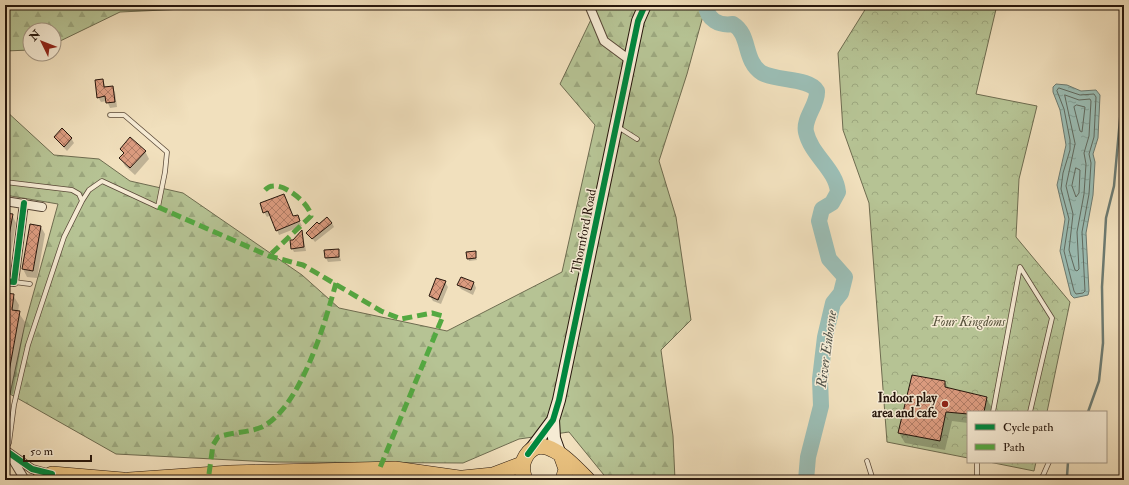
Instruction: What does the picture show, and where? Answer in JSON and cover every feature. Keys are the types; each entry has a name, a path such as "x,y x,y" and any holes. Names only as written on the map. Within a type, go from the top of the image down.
{"highway":[{"path":"129,480 395,470 468,479 493,475 525,459 540,447 552,448 588,480"},
{"path":"560,454 566,469 563,480"},
{"path":"525,459 522,473 525,480"},
{"path":"54,477 123,480"}],"street":[{"path":"589,5 604,41 631,61"},
{"name":"Thornford Road","path":"560,454 554,438 553,420 561,392 616,126 631,61 638,21 645,5"},
{"path":"5,201 42,207"},
{"path":"5,281 14,282 24,203"},
{"name":"Thornford Road","path":"525,459 553,420"},
{"path":"7,452 32,469 54,477"},
{"path":"7,452 25,480"}],"lane":[{"path":"7,452 14,405 28,345 64,237 82,201 89,190 102,181 158,207 165,172 167,152 124,115 110,115"},
{"path":"616,126 637,138"},
{"path":"5,182 72,190 79,194 82,201"},
{"path":"993,411 1020,267 1052,318 1030,411"},
{"path":"14,282 30,284"},
{"path":"867,461 873,480"},
{"path":"977,463 977,480"},
{"path":"1041,480 1049,463"}],"green space":[{"path":"5,5 272,5 120,12 62,40 62,22 22,22 22,50 5,51"},
{"path":"598,5 706,5 687,74 659,161 676,217 691,320 661,350 673,436 675,480 608,480 569,432 519,439 463,463 271,462 116,454 10,394 25,324 58,204 5,195 5,110 54,155 99,159 130,181 183,193 302,275 339,308 447,331 562,272 595,125 560,84"},
{"name":"Four Kingdoms","path":"868,5 997,5 976,94 1037,106 1019,179 1016,237 1070,302 1047,411 967,411 967,458 887,442 869,203 843,130 838,53"},
{"path":"994,463 1036,463 1034,471"}],"water":[{"path":"1056,84 1067,85 1081,91 1096,90 1100,95 1098,138 1093,154 1095,162 1093,195 1086,233 1089,291 1088,295 1074,298 1071,295 1060,251 1065,219 1057,185 1066,145 1060,110 1053,92 1053,87"}],"building":[{"path":"103,79 104,87 113,86 115,102 106,103 105,96 97,98 95,80"},
{"path":"62,128 72,138 64,147 54,137"},
{"path":"130,137 146,151 130,168 119,158 124,153 120,149"},
{"path":"284,194 293,216 298,215 300,221 276,231 268,211 263,213 260,203"},
{"path":"5,213 13,214 9,236 5,236"},
{"path":"327,217 332,223 312,239 306,233 317,222 319,224"},
{"path":"30,224 41,226 33,271 22,269"},
{"path":"302,230 304,247 291,249 290,240 293,240"},
{"path":"339,249 339,257 325,258 324,250"},
{"path":"476,251 476,258 467,259 466,252"},
{"path":"461,277 474,282 471,290 457,285"},
{"path":"436,278 446,281 438,300 429,296"},
{"path":"5,293 14,294 12,310 20,311 9,372 5,372"},
{"name":"Indoor play area and cafe","path":"912,375 945,381 945,387 987,397 984,411 967,411 967,414 946,412 940,441 898,433"}],"waterway":[{"name":"River Enborne","path":"706,5 709,15 715,21 723,24 733,24 739,29 752,62 762,73 768,76 807,84 817,91 817,96 808,117 806,132 813,148 833,176 838,192 832,203 822,209 819,221 829,259 845,277 841,293 833,303 825,337 820,379 821,406 808,457 806,480"},
{"path":"1088,411 1099,381 1103,343 1102,287 1106,218 1114,186 1124,75"},
{"path":"1068,463 1067,476 1069,480"}],"marked path":[{"path":"265,190 271,186 278,186 290,191 302,201 310,211 311,216 269,256"},
{"path":"158,207 269,256 303,265 381,311 401,319 432,313 443,316 379,470"},
{"path":"209,474 213,445 218,437 262,427 276,417 288,402 300,383 310,362 336,283"}],"cycle path":[{"path":"528,454 553,420 559,400 638,21 645,5"},
{"path":"5,281 14,282 24,203"},
{"path":"5,450 32,469 52,474"}],"place":[{"name":"Indoor play area and cafe","path":"945,404"}]}
